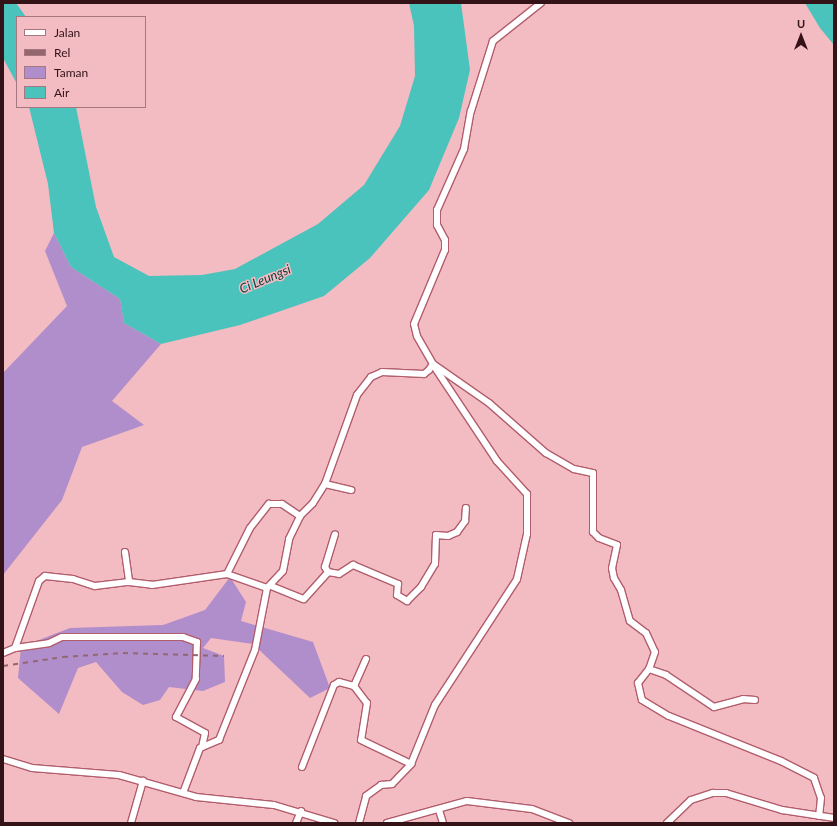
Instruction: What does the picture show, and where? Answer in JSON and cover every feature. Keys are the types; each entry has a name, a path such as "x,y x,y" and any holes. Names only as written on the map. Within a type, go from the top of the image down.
{"street":[{"path":"359,823 366,796 381,785 392,784 411,764 435,705 518,578 527,534 527,494 497,461 433,364 417,336 414,324 444,254 445,240 437,225 437,210 464,149 471,111 493,41 541,3"},
{"path":"202,747 215,743 222,731 255,650 269,587 283,571 289,539 300,516 325,484 360,389 371,378 382,372 424,374 433,364"},
{"path":"433,364 489,403 546,453 574,469 593,473 593,532 599,538 618,546 612,568 614,578 620,586 630,621 650,639 655,652 649,669 638,683 638,694 645,703 814,778 821,798 819,816"},
{"path":"325,484 351,490"},
{"path":"227,574 250,528 269,504 282,504 300,516"},
{"path":"335,535 325,567 328,572 339,574 351,566 358,565 398,584 397,595 407,601 421,587 434,564 436,535 448,536 458,532 466,521 466,508"},
{"path":"125,552 129,582"},
{"path":"15,648 41,578 49,576 73,578 95,586 129,582 152,585 227,574 304,599 328,572"},
{"path":"3,653 15,648 48,643 62,637 183,637 197,642 196,679 176,717 205,733 202,747 183,793"},
{"path":"354,686 366,659"},
{"path":"649,669 666,675 714,707 743,699 755,700"},
{"path":"302,767 334,685 339,682 354,686 367,703 363,742 411,764"},
{"path":"3,759 32,768 119,775 183,793 301,811 334,823"},
{"path":"131,823 143,781"},
{"path":"667,823 692,800 713,793 834,818"},
{"path":"387,823 439,810 467,801 532,809 569,823"},
{"path":"439,810 443,823"},
{"path":"296,823 301,811"}],"green space":[{"path":"54,233 71,267 120,299 124,323 161,344 112,401 144,425 82,447 62,500 3,575 3,373 67,306 45,251"},
{"path":"230,577 246,602 241,621 313,642 330,688 310,698 253,644 211,638 203,648 224,656 225,682 203,691 169,687 160,700 143,705 122,692 96,662 78,668 59,714 18,678 21,647 70,628 163,625 205,610"}],"water":[{"path":"3,3 16,3 25,16 16,16 16,82 3,58"},
{"name":"Ci Leungsi","path":"409,3 461,3 470,70 459,118 429,190 370,258 324,296 240,325 161,344 124,323 120,299 71,267 54,233 48,184 29,108 76,108 96,207 114,257 149,276 202,275 235,269 318,224 364,185 400,126 415,76 414,26"},
{"path":"805,3 834,3 834,45 820,28"}],"railway":[{"path":"3,666 63,657 123,653 224,656"}]}
